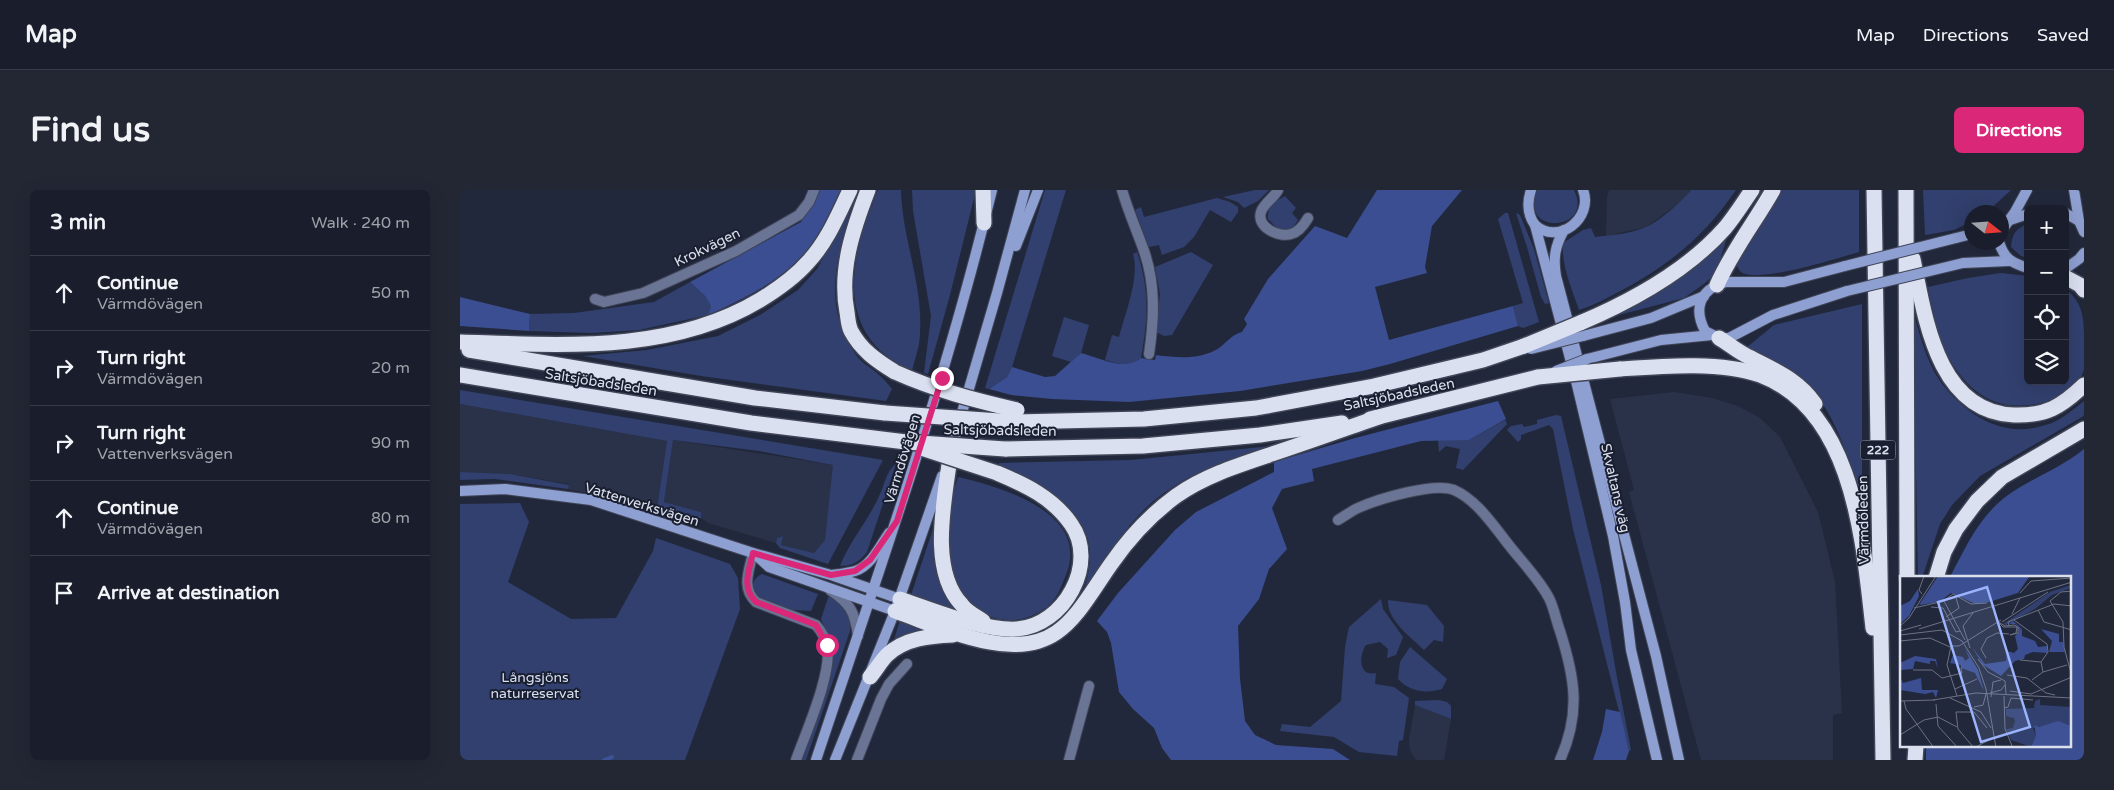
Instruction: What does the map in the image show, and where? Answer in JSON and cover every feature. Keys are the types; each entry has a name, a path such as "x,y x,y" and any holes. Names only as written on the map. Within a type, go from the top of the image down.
{"highway":[{"path":"460,342 590,345 670,335 720,320 744,310 783,286 809,262 828,234 850,190"},
{"path":"868,190 852,234 845,266 844,299 850,329 861,346 876,360 895,372 947,393 1015,416"},
{"path":"983,190 984,223"},
{"name":"Saltsjöbadsleden","path":"460,348 756,398 886,413 1113,420 1200,415 1256,408 1374,386 1483,360 1582,329 1665,278 1688,260 1724,228 1752,190"},
{"path":"1717,285 1727,262 1758,218 1773,190"},
{"name":"Värmdöleden","path":"1874,190 1883,709 1882,760"},
{"name":"222","path":"1906,190 1907,576"},
{"path":"1906,223 1926,322 1948,377 1961,392 1977,404 1991,410 2023,415 2041,413 2055,408 2068,400 2084,385"},
{"path":"2069,279 2080,285 2084,290"},
{"path":"1716,336 1746,356 1781,372 1796,382 1811,398 1824,417 1841,462 1862,537 1883,709"},
{"name":"Saltsjöbadsleden","path":"460,375 751,424 874,439 1005,448 1163,445 1260,435 1379,417 1538,377 1665,366 1716,367 1759,375 1778,384 1802,402 1815,415 1841,462"},
{"path":"898,605 960,634 988,642 1010,645 1027,644 1055,634 1068,625 1134,533 1159,509 1178,495 1199,482 1234,467 1379,417"},
{"path":"1937,576 1944,552 1956,529 1977,501 2002,477 2084,429"},
{"path":"898,605 993,627 1025,628 1039,623 1053,614 1066,601 1074,587 1082,555 1072,525 1062,512 1046,498 1023,484 997,473 906,442"},
{"path":"951,449 941,544 946,577 961,605 993,627"},
{"path":"870,677 887,655 907,642 927,637 960,634"}],"main road":[{"name":"Värmdövägen","path":"816,760 897,521 957,328 992,190"},
{"path":"835,760 898,605 951,449 997,294 1025,190"},
{"path":"997,294 1038,190"},
{"name":"Skvaltans väg","path":"1531,190 1528,201 1529,212 1535,225 1577,385 1613,536 1625,602 1631,650 1657,760"},
{"path":"2009,219 2027,190"},
{"path":"2074,190 2079,221 2084,232"},
{"name":"Skvaltans väg","path":"1586,192 1582,216 1576,224 1564,230 1555,251 1556,276 1656,656 1679,760"},
{"path":"2009,223 2024,216"},
{"path":"2069,216 2079,221"},
{"path":"1535,225 1547,231 1564,230"},
{"path":"1716,336 1705,331 1698,309 1700,302 1717,285 1734,282 1784,282 1964,236"},
{"path":"2001,250 2009,261"},
{"path":"2069,266 2084,253"},
{"path":"1538,377 1587,359 1662,340 1716,336 1729,338 1773,315 1847,292 1963,263 2009,261 2024,267"},
{"path":"1582,329 1651,318 1705,296"},
{"name":"Vattenverksvägen","path":"460,491 505,489 591,500 753,553 831,575 873,590 898,605"},
{"name":"Vattenverksvägen","path":"831,575 862,568 870,560 897,521"},
{"name":"Vattenverksvägen","path":"753,553 769,567 827,588 869,602 898,605"}],"street":[{"name":"Krokvägen","path":"595,299 604,302 643,293 736,251 799,214 809,202 814,190"},
{"path":"1122,190 1145,253 1153,290 1153,322 1149,354"},
{"path":"1278,190 1261,211 1260,216 1265,227 1280,234 1290,235 1304,225 1308,218"},
{"path":"1338,520 1358,508 1421,488 1438,487 1453,490 1469,499 1480,510 1549,598 1572,678 1575,705 1566,746 1560,760"},
{"path":"753,553 746,585 751,597 756,602 816,625 827,645 827,669 796,760"},
{"name":"Vattenverksvägen","path":"827,588 844,600 851,609 858,636"},
{"path":"857,760 881,699 889,684 907,664"},
{"path":"1069,760 1089,686"}],"shaded area":[{"path":"820,190 841,190 821,232 799,260 771,282 741,300 708,315 711,306 705,296 690,282 801,222"},
{"path":"1377,190 1462,190 1432,226 1425,267 1427,273 1375,287 1389,340 1513,306 1518,326 1362,371 1240,391 1129,402 1052,399 1011,395 989,389 1007,377 1012,367 1045,377 1055,376 1081,353 1112,363 1127,364 1141,358 1155,360 1156,355 1189,357 1212,352 1233,336 1242,332 1247,324 1244,319 1268,279 1315,226 1347,238"},
{"path":"1609,190 1691,190 1685,199 1646,227 1606,236"},
{"path":"460,297 530,314 529,331 460,326"},
{"path":"1674,392 1712,398 1738,406 1760,418 1780,437 1818,512 1835,582 1842,713 1833,715 1833,760 1701,760 1629,492 1634,490 1610,399"},
{"path":"1498,401 1506,419 1469,440 1421,441 1312,469 1314,481 1282,489 1272,508 1287,549 1269,569 1259,599 1238,626 1240,679 1245,721 1255,735 1276,745 1333,749 1350,760 1171,760 1162,748 1154,728 1133,709 1119,692 1111,643 1107,632 1097,621 1118,593 1175,530 1196,512 1274,472 1274,462 1355,438"},
{"path":"460,404 667,441 657,508 568,489 569,484 510,474 460,472"},
{"path":"673,440 834,465 825,540 814,553 781,545 782,536 777,538 776,543 708,523 701,518 701,512 664,502"},
{"path":"2084,449 2084,760 1926,760 1926,748 2072,748 2072,576 1951,576 1981,522 1998,503 2017,489"},
{"path":"1415,705 1451,719 1444,760 1416,760 1410,750 1409,740"},
{"path":"1606,709 1620,712 1629,751 1626,760 1593,760 1602,732"}],"green space":[{"path":"878,190 901,190 902,208 916,279 920,315 919,343 912,371 886,356 869,337 858,315 854,292 855,267 860,241"},
{"path":"912,190 976,190 928,374 924,373 931,316 913,211"},
{"path":"1045,190 1066,190 1012,367 1007,377 989,389 985,388"},
{"path":"1255,190 1269,190 1258,201 1244,208 1238,202 1223,197"},
{"path":"1537,190 1574,190 1578,204 1574,214 1566,221 1556,223 1545,221 1537,215 1534,205"},
{"path":"1691,190 1736,190 1700,234 1672,258 1624,289 1579,310 1565,268 1563,243 1583,230 1591,228 1595,237 1627,233 1646,227 1670,211"},
{"path":"1762,190 1859,190 1859,252 1780,273 1750,275 1741,272 1737,266 1746,225"},
{"path":"1923,190 2011,190 1995,205 1964,205 1964,225 1954,230 1925,235"},
{"path":"1285,196 1296,208 1292,213 1298,220 1288,231 1277,228 1268,219 1272,205"},
{"path":"1217,198 1238,207 1238,212 1231,222 1210,210 1194,237 1184,247 1162,255 1159,245 1149,247 1135,210 1141,207 1144,217"},
{"path":"852,205 837,263 835,299 838,318 845,336 858,358 892,389 886,401 701,376 583,356 647,350 718,336 760,315 798,290 817,269"},
{"path":"1505,213 1508,213 1539,322 1523,328 1518,326 1513,306 1523,303 1498,219"},
{"path":"1516,213 1520,215 1534,249 1549,303 1545,304 1541,297"},
{"path":"2024,226 2024,257 2011,247 2012,238 2020,227"},
{"path":"1729,231 1716,273 1705,283 1684,298 1611,317 1680,274"},
{"path":"1137,252 1146,292 1146,318 1141,358 1132,363 1119,364 1105,360 1112,335 1119,337 1128,307 1135,273 1133,254"},
{"path":"1191,252 1213,265 1172,335 1164,336 1156,332 1160,294 1155,267"},
{"path":"2001,273 2024,276 2024,385 2069,385 2069,292 2075,298 2083,321 2084,369 2079,380 2071,389 2048,401 2020,406 1996,402 1980,394 1970,386 1958,372 1946,352 1938,331 1928,287"},
{"path":"690,282 705,296 711,306 708,315 639,330 592,333 529,331 530,314 574,313 654,302"},
{"path":"1862,304 1862,504 1840,436 1823,404 1800,377 1788,368 1746,348 1774,325"},
{"path":"1913,312 1927,356 1940,381 1959,402 1982,419 1995,425 2009,428 2038,427 2060,419 2084,401 2084,415 2082,417 1980,476 1952,505 1940,524 1923,576 1918,576"},
{"path":"1064,317 1089,325 1081,353 1071,362 1052,356"},
{"path":"460,390 883,460 828,564 780,548 776,543 777,538 783,536 781,545 814,553 825,540 833,465 759,451 673,440 664,502 701,512 701,518 690,518 657,508 667,441 460,404"},
{"path":"1556,415 1561,416 1601,585 1631,750 1629,751 1573,529 1553,429 1549,425 1521,435 1521,439 1518,442 1507,430 1511,426 1522,424 1524,427 1537,424 1537,420"},
{"path":"1505,420 1507,424 1463,470 1456,468 1460,449 1446,446 1439,452 1438,440 1469,440"},
{"path":"1272,446 1200,472 1183,480 1152,502 1122,535 1081,598 1088,572 1090,548 1085,531 1076,516 1048,492 998,467 999,463 1131,460"},
{"path":"896,464 867,552 855,563 840,566 849,547 871,513 888,474"},
{"path":"460,472 510,474 569,485 568,489 495,479 460,480"},
{"path":"958,477 997,488 1038,506 1054,519 1066,535 1070,553 1066,575 1055,598 1044,609 1029,617 1015,620 1000,619 986,615 974,608 955,585 948,565 948,513"},
{"name":"Långsjöns naturreservat","path":"520,503 529,522 508,582 571,619 616,618 653,551 656,538 730,564 738,578 740,609 685,760 460,760 460,504"},
{"path":"935,523 967,617 910,598"},
{"path":"762,574 818,594 811,611 792,610 756,596 752,589 753,584 756,578"},
{"path":"829,595 839,601 846,610 850,620 850,631 806,760 801,760 831,673 832,647 821,619"},
{"path":"1381,599 1383,609 1403,637 1396,655 1387,658 1388,649 1380,642 1366,645 1361,659 1363,669 1366,672 1376,673 1375,684 1394,687 1409,698 1403,740 1399,741 1397,756 1359,752 1334,737 1280,731 1282,724 1310,727 1341,701 1345,647 1349,627"},
{"path":"1388,600 1427,605 1444,626 1443,642 1434,640 1424,650 1396,622 1391,615"},
{"path":"900,620 935,630 913,633 893,643"},
{"path":"1410,647 1447,679 1442,689 1418,691 1408,687 1398,679 1400,662"},
{"path":"1439,700 1447,702 1451,706 1451,719 1415,705 1415,701"}],"waterway":[{"path":"604,760 612,757"}],"route":[{"path":"827,645 825,638 816,625 756,602 751,597 746,585 753,553 831,575 862,568 870,560 897,521 942,378"}]}
